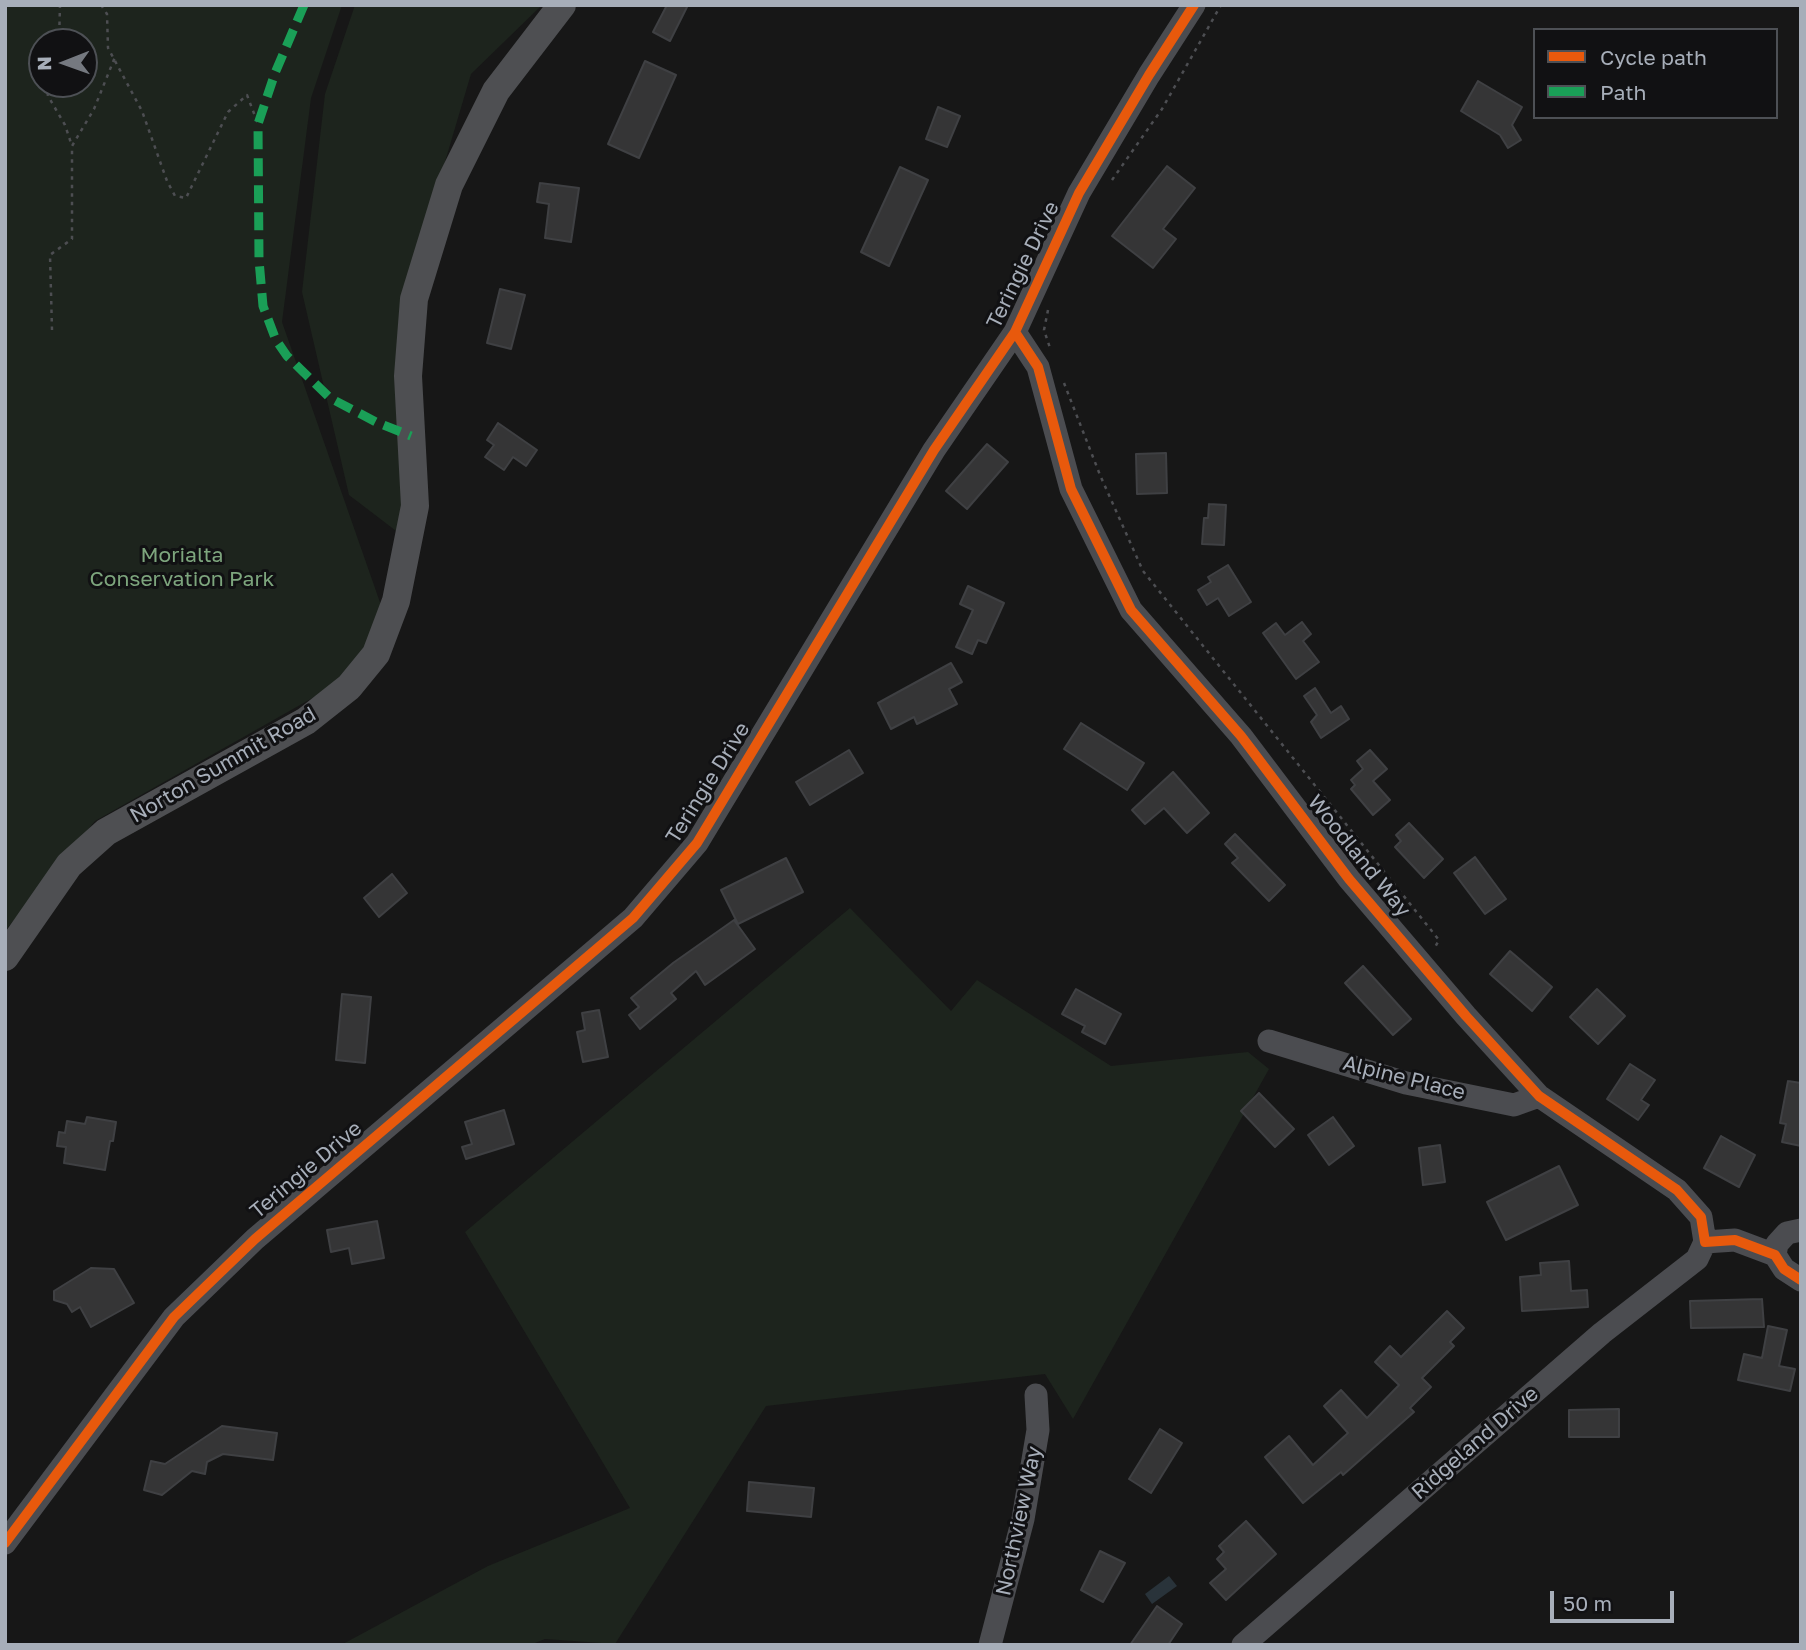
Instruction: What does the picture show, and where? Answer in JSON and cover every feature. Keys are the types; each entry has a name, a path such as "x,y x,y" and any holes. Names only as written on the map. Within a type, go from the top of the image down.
{"main road":[{"name":"Norton Summit Road","path":"5,957 69,865 106,832 306,721 349,687 376,654 396,601 415,506 408,376 414,299 449,185 496,91 562,5"}],"street":[{"name":"Teringie Drive","path":"5,1542 174,1317 255,1239 633,918 697,843 934,450 1015,332 1079,192 1194,5"},
{"name":"Woodland Way","path":"1015,332 1038,367 1071,489 1131,610 1241,736 1349,879 1539,1096 1677,1190 1701,1217 1705,1242"},
{"name":"Alpine Place","path":"1269,1041 1406,1083 1514,1105 1539,1096"},
{"path":"1775,1255 1777,1244 1787,1233 1801,1230"},
{"path":"1705,1242 1735,1240 1775,1255 1784,1269 1801,1280"},
{"name":"Ridgeland Drive","path":"1243,1645 1602,1333 1697,1259 1705,1242"},
{"name":"Northview Way","path":"990,1645 1023,1519 1038,1430 1036,1395"}],"path":[{"path":"59,28 60,5"},
{"path":"102,5 107,14 108,48 142,111 167,181 175,195 186,198 228,111 247,95 258,124"},
{"path":"1108,185 1162,109 1221,5"},
{"path":"72,145 94,109 115,57"},
{"path":"49,98 65,125 72,145 72,239 50,254 52,330"},
{"path":"1049,307 1044,330 1053,354"},
{"path":"1062,378 1100,475 1143,570 1439,940 1424,967"}],"green space":[{"name":"Morialta Conservation Park","path":"5,5 342,5 311,98 282,322 383,611 369,666 95,821 5,931"},
{"path":"355,5 542,5 471,74 402,307 404,537 349,495 302,292 325,94"},
{"path":"850,908 951,1011 977,980 1111,1066 1248,1052 1269,1069 1073,1419 1045,1374 766,1406 615,1644 545,1639 530,1645 341,1645 488,1566 630,1508 465,1232"}],"shaded area":[{"path":"1169,1576 1177,1586 1152,1604 1145,1594"}],"building":[{"path":"667,5 688,5 670,41 653,32"},
{"path":"645,61 676,75 639,158 608,144"},
{"path":"1478,81 1522,107 1512,125 1521,140 1508,148 1500,135 1461,111"},
{"path":"938,107 960,116 947,147 926,139"},
{"path":"1167,166 1195,188 1163,229 1176,239 1153,268 1112,236"},
{"path":"900,167 928,180 889,266 861,252"},
{"path":"540,183 579,188 571,242 545,238 549,204 537,202"},
{"path":"500,289 525,295 511,349 487,343"},
{"path":"498,423 537,450 526,466 513,457 504,470 485,457 494,445 487,440"},
{"path":"987,444 1008,462 967,509 946,491"},
{"path":"1166,453 1167,493 1137,494 1136,454"},
{"path":"1209,504 1226,505 1224,545 1202,544 1204,518 1208,518"},
{"path":"1228,565 1251,602 1229,616 1218,598 1207,605 1198,590 1211,582 1208,577"},
{"path":"968,586 1004,603 986,643 978,640 972,654 956,647 973,610 960,604"},
{"path":"1302,622 1311,634 1303,641 1319,662 1296,679 1263,633 1276,623 1285,635"},
{"path":"951,663 962,682 949,689 957,704 917,724 914,717 891,729 878,703"},
{"path":"1315,688 1331,713 1341,706 1349,719 1321,738 1311,722 1317,715 1304,696"},
{"path":"1081,723 1144,763 1127,790 1064,749"},
{"path":"849,750 863,773 810,805 796,782"},
{"path":"1370,750 1387,769 1373,781 1390,800 1373,815 1351,789 1355,785 1351,780 1363,769 1357,761"},
{"path":"1173,772 1209,813 1187,833 1164,808 1145,824 1132,810"},
{"path":"1409,823 1443,859 1424,878 1395,847 1401,841 1396,835"},
{"path":"1235,834 1285,885 1269,901 1232,863 1238,858 1225,844"},
{"path":"1475,857 1506,899 1485,914 1454,873"},
{"path":"786,858 803,892 738,924 721,890"},
{"path":"392,874 407,893 379,917 364,898"},
{"path":"734,920 755,949 705,985 696,971 671,993 676,999 640,1029 629,1015 639,1007 631,998 673,963"},
{"path":"1510,951 1552,987 1532,1011 1490,974"},
{"path":"1363,966 1411,1019 1393,1035 1345,983"},
{"path":"1076,989 1121,1014 1105,1044 1082,1032 1085,1026 1062,1014"},
{"path":"1597,989 1625,1016 1598,1044 1570,1017"},
{"path":"342,994 371,997 365,1063 336,1060"},
{"path":"599,1010 608,1057 583,1062 577,1032 585,1030 582,1013"},
{"path":"1630,1064 1655,1080 1641,1100 1649,1105 1638,1120 1607,1099"},
{"path":"1788,1081 1801,1083 1801,1146 1782,1142 1786,1124 1780,1123"},
{"path":"1259,1093 1294,1129 1275,1147 1241,1111"},
{"path":"504,1110 514,1144 466,1159 462,1147 472,1144 465,1122"},
{"path":"87,1117 116,1122 105,1170 64,1163 66,1147 57,1146 59,1132 65,1133 67,1121 85,1124"},
{"path":"1333,1117 1354,1146 1329,1165 1308,1135"},
{"path":"1721,1136 1755,1155 1739,1187 1704,1168"},
{"path":"1440,1145 1445,1182 1423,1185 1419,1148"},
{"path":"1559,1166 1578,1205 1506,1240 1487,1202"},
{"path":"377,1221 384,1258 352,1264 349,1248 331,1252 327,1230"},
{"path":"1569,1261 1571,1291 1587,1290 1588,1307 1522,1311 1520,1277 1541,1275 1540,1263"},
{"path":"91,1268 114,1269 134,1303 91,1327 80,1307 72,1312 67,1304 54,1300 54,1291"},
{"path":"1762,1299 1764,1327 1691,1328 1690,1301"},
{"path":"1447,1311 1464,1328 1450,1342 1454,1346 1422,1378 1431,1387 1410,1408 1414,1412 1343,1475 1341,1472 1303,1503 1265,1457 1289,1436 1313,1465 1348,1433 1324,1406 1341,1390 1367,1418 1399,1385 1375,1362 1390,1346 1401,1357"},
{"path":"1768,1326 1787,1330 1779,1366 1795,1369 1790,1391 1738,1380 1744,1354 1762,1358"},
{"path":"1619,1409 1619,1437 1569,1437 1569,1410"},
{"path":"222,1426 277,1433 273,1460 223,1454 207,1462 205,1474 192,1471 162,1495 144,1490 151,1461 165,1464"},
{"path":"1160,1429 1182,1443 1151,1493 1129,1479"},
{"path":"749,1482 814,1488 811,1517 747,1511"},
{"path":"1246,1521 1276,1554 1226,1600 1210,1583 1226,1569 1217,1559 1224,1552 1219,1546"},
{"path":"1100,1551 1125,1563 1103,1602 1081,1590"},
{"path":"1157,1606 1182,1624 1168,1645 1130,1645"}],"marked path":[{"path":"304,5 275,73 258,124 259,260 263,306 276,340 287,356 330,398 376,422 411,436"}],"cycle path":[{"path":"5,1543 174,1317 255,1239 633,918 697,843 934,450 1015,332 1079,193 1194,5"},
{"path":"1015,332 1038,367 1071,489 1131,610 1241,736 1349,879 1466,1016 1539,1096 1677,1190 1701,1217 1705,1242 1735,1240 1775,1255 1784,1269 1801,1280"}]}
